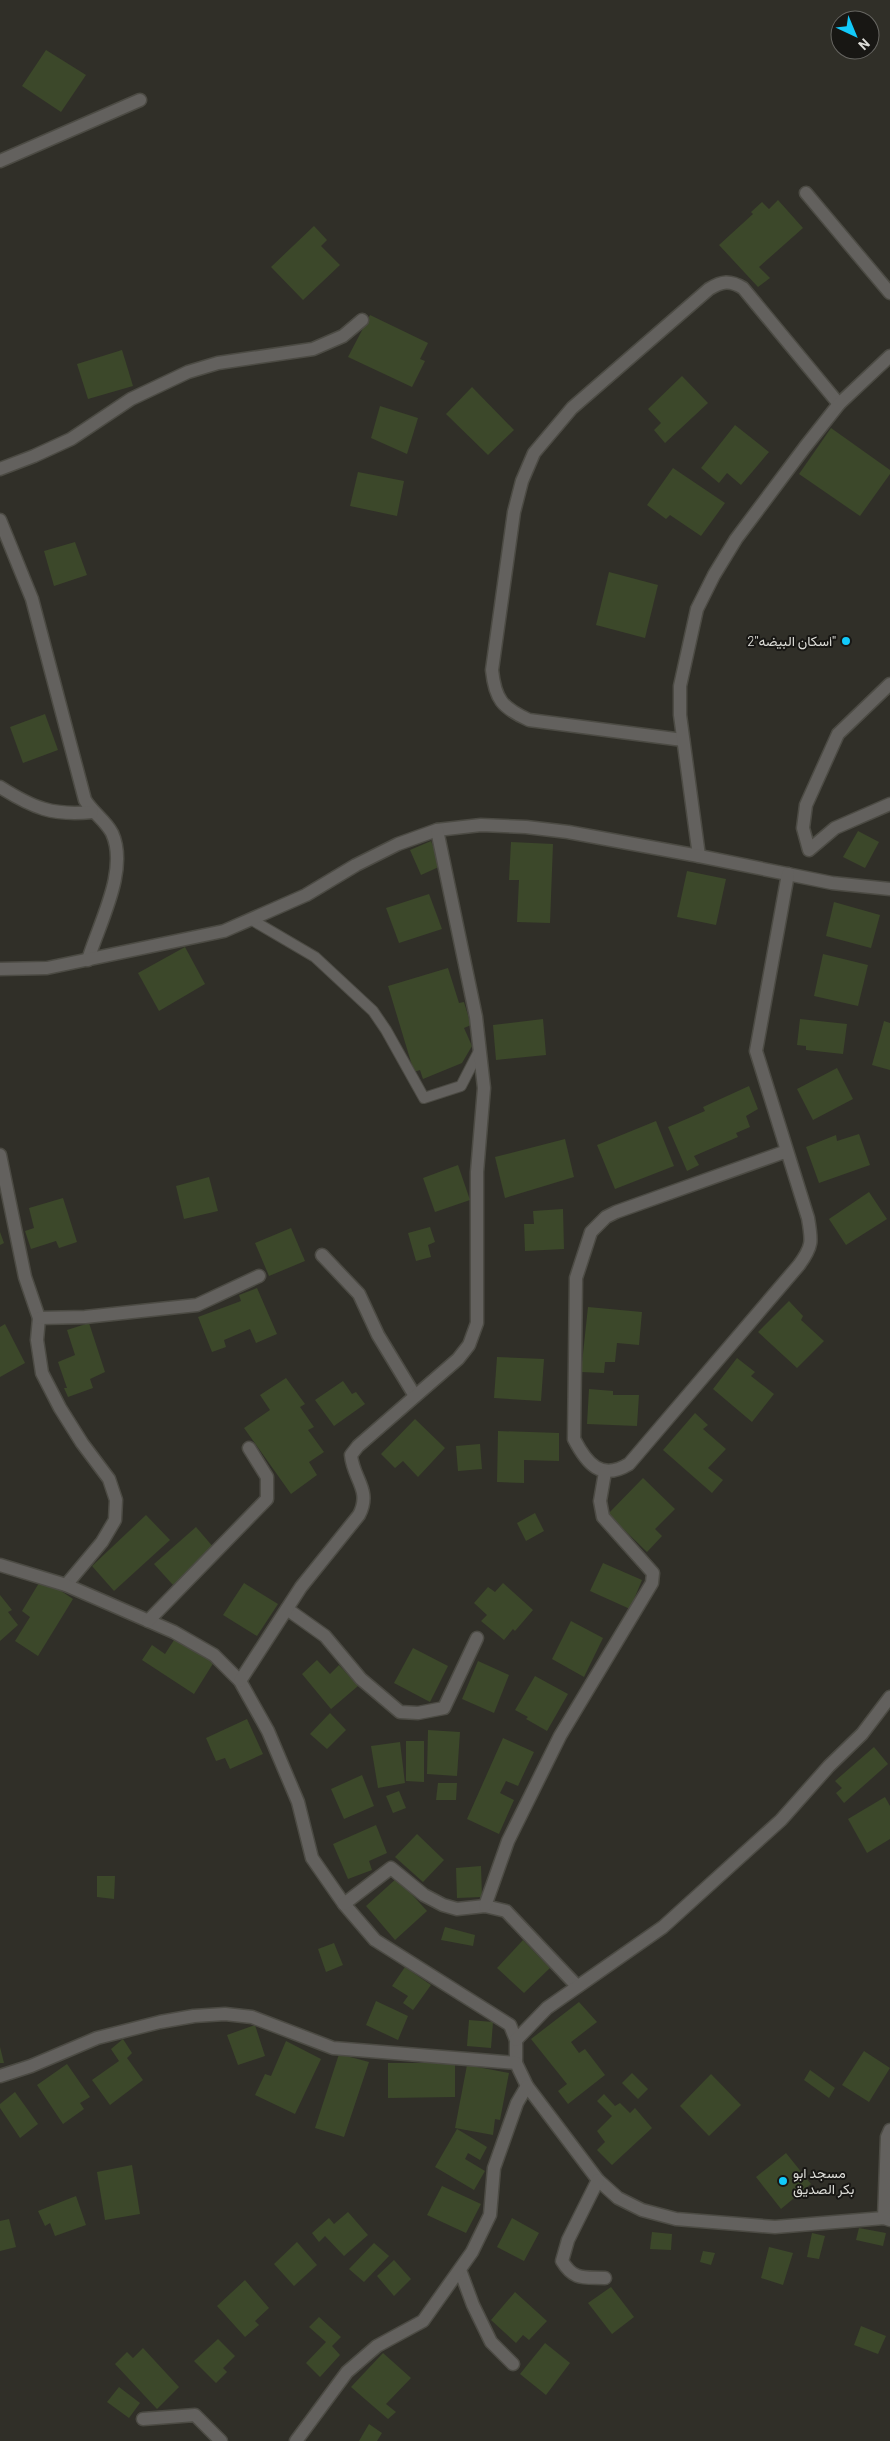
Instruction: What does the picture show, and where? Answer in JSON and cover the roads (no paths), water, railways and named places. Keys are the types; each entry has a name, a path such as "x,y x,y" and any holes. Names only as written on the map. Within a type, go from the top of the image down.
{"street":[{"path":"0,161 140,100"},
{"path":"806,193 890,293"},
{"path":"683,740 529,720 512,713 500,702 494,688 492,670 514,512 522,481 534,453 572,408 709,289 720,282 732,281 743,288 839,404"},
{"path":"0,469 71,439 131,399 188,372 218,363 313,348 343,336 362,320"},
{"path":"699,856 683,740 680,686 697,609 714,575 736,539 839,404 890,356"},
{"path":"0,520 32,599 45,642 85,800 92,812 111,831 116,844 118,864 114,885 88,960"},
{"path":"890,684 838,734 806,805 803,828 809,850 835,828 890,804"},
{"path":"0,786 21,800 45,810 68,815 92,812"},
{"path":"0,969 47,968 215,933 252,920 306,895 356,865 398,844 437,830 481,825 526,827 699,856 832,883 890,890"},
{"path":"240,1681 301,1586 359,1515 364,1505 364,1493 352,1466 351,1456 358,1446 458,1359 470,1344 477,1323 477,1172 484,1088 476,1017 437,830"},
{"path":"787,1151 616,1212 606,1217 590,1232 576,1278 574,1439 581,1452 591,1464 605,1472 618,1470 629,1464 807,1254 812,1241 808,1218 756,1051 788,874"},
{"path":"0,1155 25,1277 39,1318 37,1340 42,1373 78,1436 109,1479 116,1500 115,1520 106,1535 66,1584"},
{"path":"322,1255 359,1294 378,1335 415,1396"},
{"path":"39,1318 85,1317 197,1305 258,1276"},
{"path":"148,1621 267,1500 267,1477 249,1448"},
{"path":"485,1906 508,1841 560,1736 652,1583 653,1573 603,1517 600,1501 605,1472"},
{"path":"0,1565 66,1584 174,1632 214,1655 240,1681 268,1731 298,1802 312,1858 344,1904 376,1940 510,2025 516,2040 516,2063 527,2086 598,2180 618,2198 642,2210 676,2218 775,2227 887,2219 887,2137 890,2130"},
{"path":"287,1609 325,1636 361,1679 400,1712 427,1712 444,1708 477,1638"},
{"path":"516,2040 547,2008 663,1927 780,1820 829,1766 862,1734 890,1697"},
{"path":"344,1904 390,1868 424,1895 443,1905 457,1909 485,1906 506,1912 577,1986"},
{"path":"0,2076 31,2066 97,2038 160,2022 194,2016 225,2014 252,2017 332,2048 516,2063"},
{"path":"296,2441 347,2372 377,2346 423,2321 460,2270 490,2215 494,2168 517,2102 527,2086"},
{"path":"598,2180 568,2240 562,2261 569,2272 578,2277 605,2278"},
{"path":"460,2270 490,2342 513,2364"},
{"path":"143,2419 195,2415 220,2441"}],"lane":[{"path":"252,920 315,957 373,1011 386,1030 424,1098 461,1086 480,1051"}],"place":[{"name":"اسكان البيضه\"2\"","path":"846,641"},
{"name":"مسجد ابو بكر الصديق","path":"783,2181"}]}
